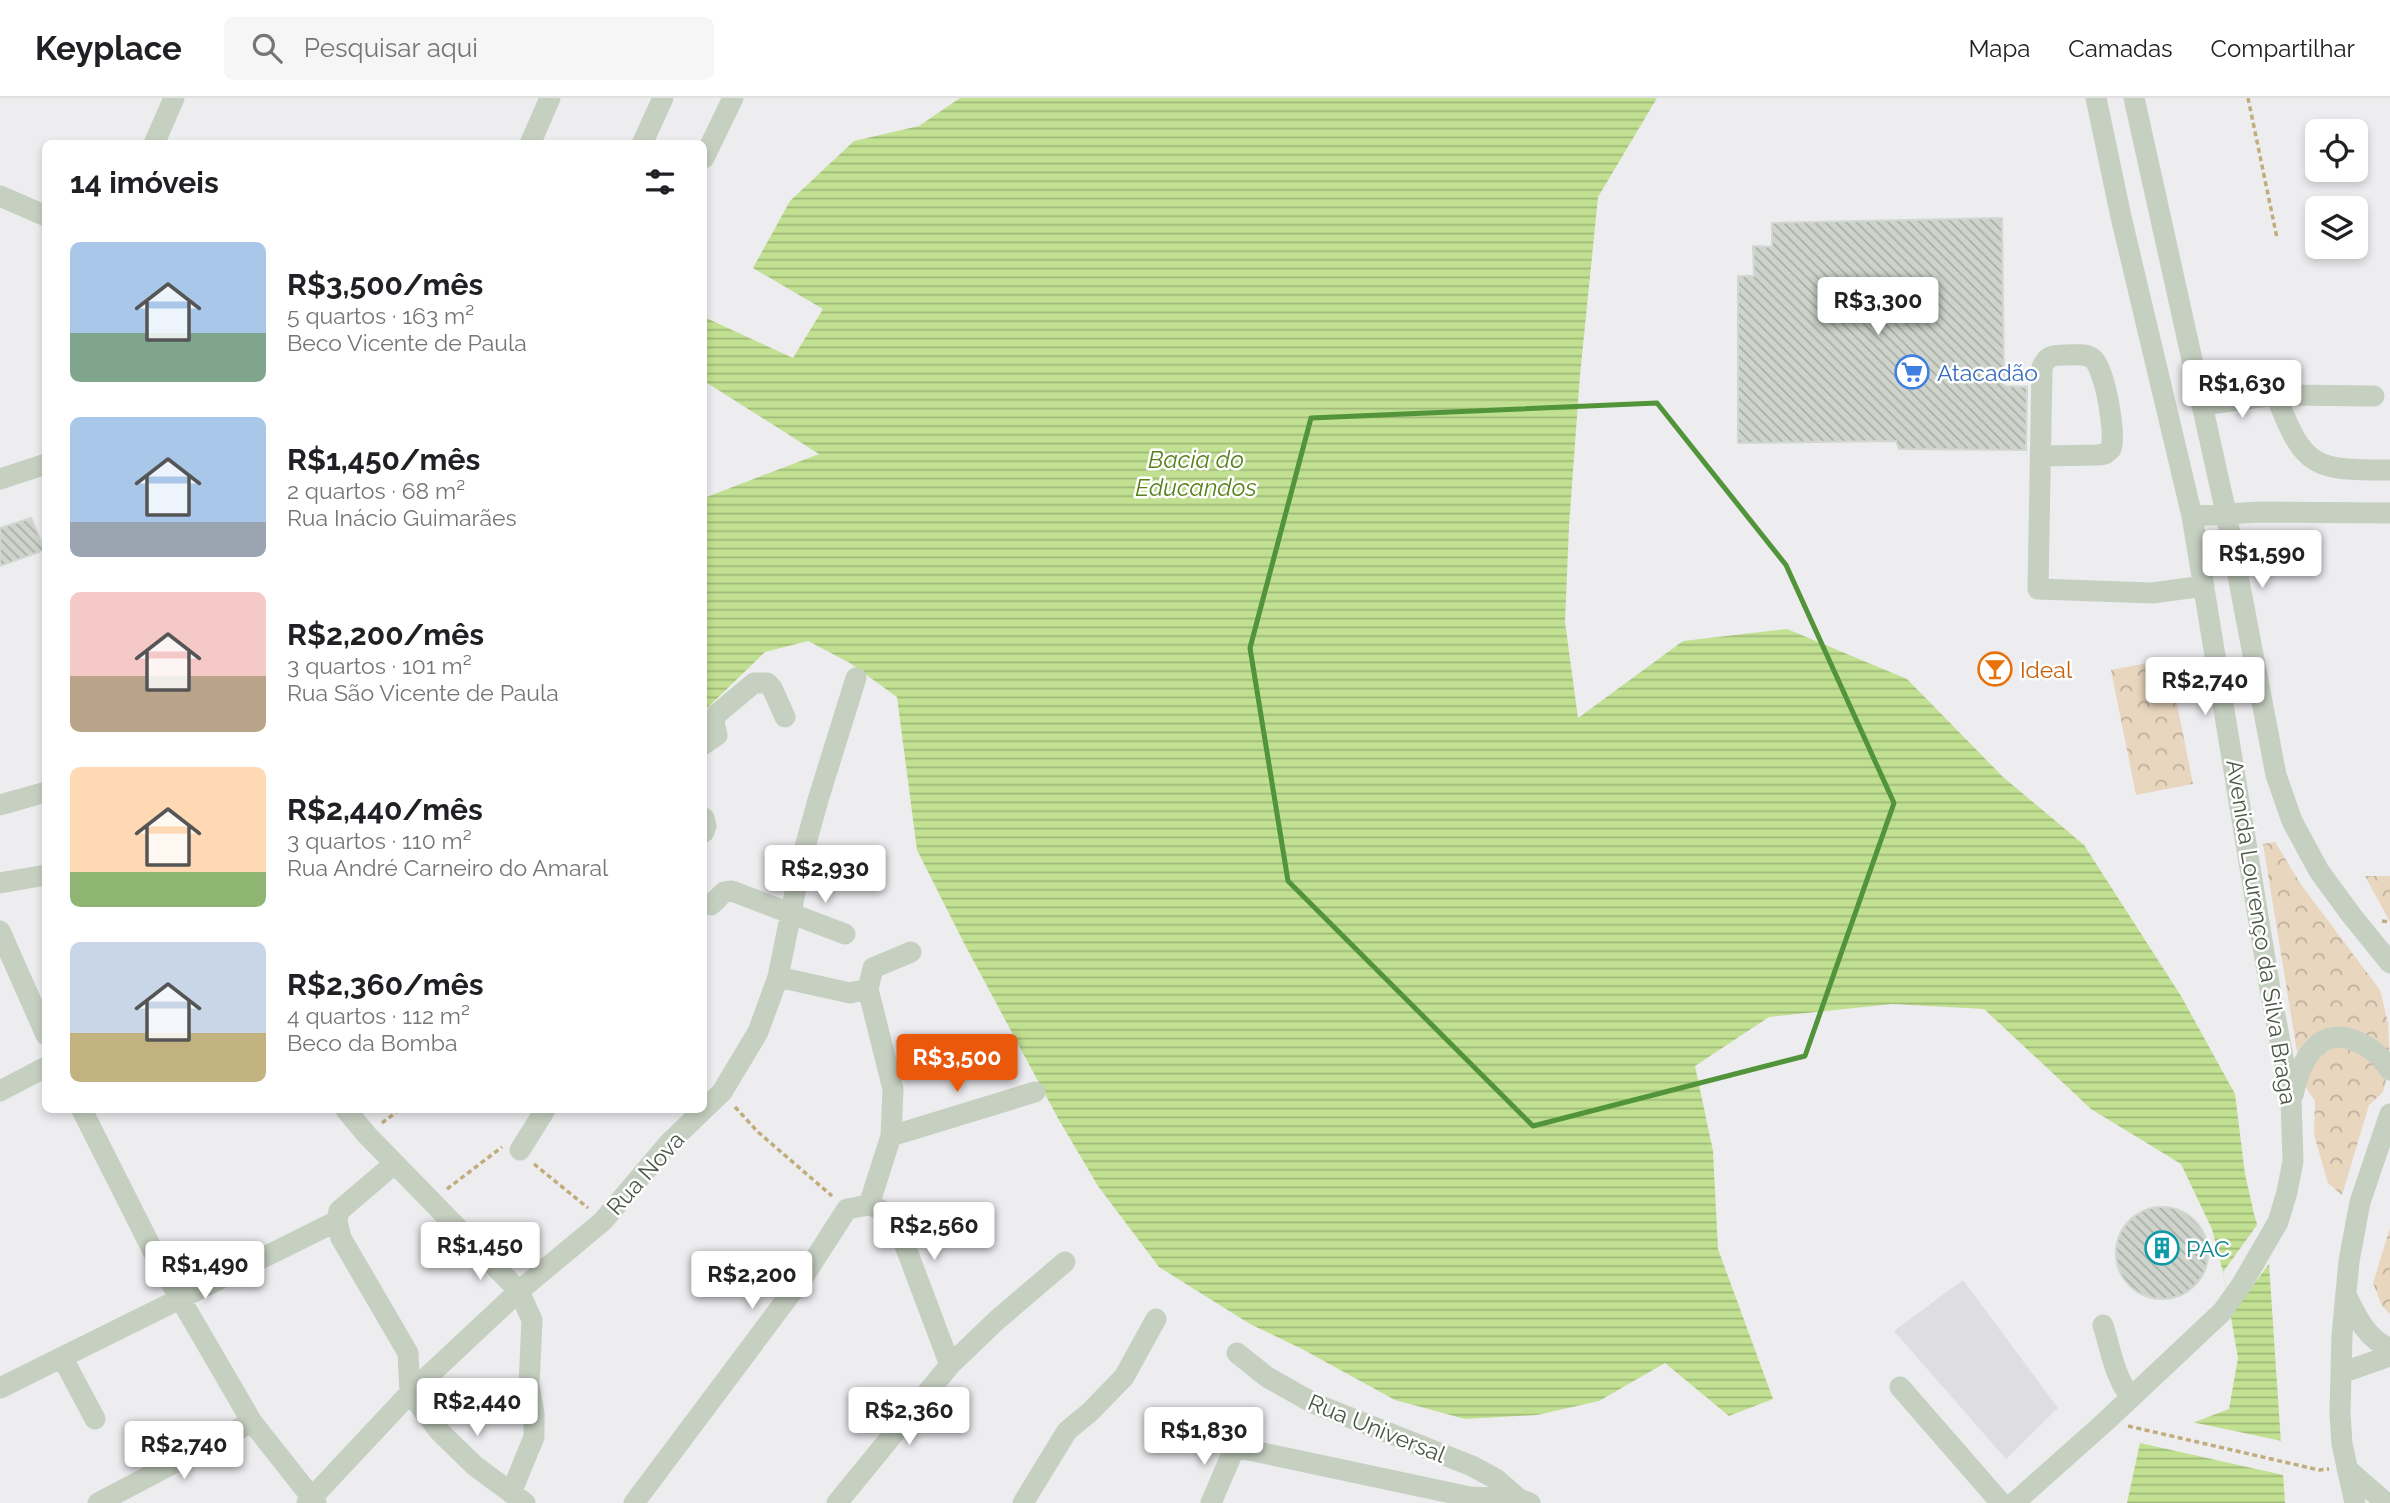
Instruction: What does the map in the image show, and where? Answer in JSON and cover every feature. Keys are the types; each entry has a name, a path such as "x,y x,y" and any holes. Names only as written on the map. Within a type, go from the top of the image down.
{"street":[{"path":"156,140 174,98"},
{"path":"532,140 551,98"},
{"path":"644,140 663,98"},
{"path":"707,153 733,98"},
{"name":"Avenida Lourenço da Silva Braga","path":"2014,1503 2222,1312 2242,1284 2277,1222 2293,1161 2291,1100 2270,989 2192,516 2096,98"},
{"name":"Avenida Lourenço da Silva Braga","path":"2134,98 2226,513 2276,775 2288,809 2319,871 2390,963"},
{"path":"0,197 42,214"},
{"path":"2042,456 2098,455 2111,449 2114,435 2101,372 2091,357 2055,355 2045,360 2042,367 2038,589 2152,593 2204,586"},
{"path":"2202,405 2276,395 2374,396"},
{"path":"2276,395 2299,445 2316,462 2338,469 2390,470"},
{"path":"0,479 42,465"},
{"path":"2192,516 2226,513 2390,513"},
{"name":"Rua Nova","path":"707,1106 722,1092 758,1032 778,976 818,800 856,678"},
{"path":"707,742 717,735 714,722 717,714 754,683 763,682 772,688 785,718"},
{"path":"0,805 42,793"},
{"path":"0,883 42,877"},
{"path":"707,904 711,905 728,890 845,934"},
{"path":"0,931 42,1026"},
{"path":"869,1205 891,1136 893,1089 868,989 873,968 911,952"},
{"path":"778,976 850,993 868,989"},
{"path":"2291,1100 2306,1058 2317,1044 2329,1037 2354,1039 2384,1060 2390,1070"},
{"path":"0,1091 42,1069"},
{"path":"891,1136 1035,1092"},
{"path":"84,1113 180,1300 252,1422 312,1502"},
{"path":"348,1113 430,1202 519,1291 532,1320 529,1385 534,1413 534,1437 518,1498 475,1466 439,1431 410,1393 408,1353 341,1238 337,1221 339,1212 394,1164"},
{"path":"520,1150 543,1113"},
{"name":"Rua Nova","path":"312,1502 410,1393 519,1291 603,1221 669,1143 700,1113"},
{"path":"2356,1503 2342,1444 2341,1373 2346,1294 2360,1202 2390,1114"},
{"path":"634,1503 804,1276 847,1209 869,1205 883,1209 897,1227 950,1365"},
{"path":"0,1388 337,1221"},
{"path":"837,1503 950,1365 997,1320 1065,1262"},
{"path":"2346,1294 2369,1334 2390,1349"},
{"path":"1023,1503 1067,1431 1125,1377 1156,1319"},
{"path":"2103,1325 2112,1365 2131,1398"},
{"name":"Rua Universal","path":"1237,1353 1267,1377 1313,1403 1472,1466 1496,1479 1525,1501"},
{"path":"2341,1373 2390,1356"},
{"path":"62,1357 95,1419"},
{"path":"1900,1387 2001,1503"},
{"path":"97,1503 252,1422"},
{"path":"1208,1438 1235,1447 1470,1497 1525,1501"},
{"path":"1211,1503 1235,1447"},
{"path":"2347,1469 2386,1503"}],"path":[{"path":"2248,98 2277,238"},
{"path":"722,1092 758,1132 847,1209"},
{"path":"387,1119 395,1113"},
{"path":"430,1202 499,1148 510,1145 520,1150 603,1221"},
{"path":"2136,1427 2319,1470"}],"highlighted area":[{"path":"1657,403 1786,565 1894,803 1805,1056 1533,1126 1288,881 1250,648 1311,418"}],"shaded area":[{"path":"1963,1280 2058,1408 2006,1459 1894,1331"}],"green space":[{"path":"2168,659 2193,784 2136,795 2111,670"},
{"path":"2275,842 2302,886 2380,990 2388,1023 2390,1063 2383,1092 2369,1105 2342,1195 2328,1183 2314,1135 2315,1101 2302,1082 2263,844"},
{"path":"2365,876 2390,876 2390,922"},
{"path":"2390,1228 2390,1314 2382,1306 2373,1283"}],"water":[{"name":"Bacia do Educandos","path":"960,98 1657,98 1598,197 1580,375 1565,622 1578,718 1683,641 1787,629 1907,679 2003,777 2084,845 2181,996 2235,1094 2245,1174 2269,1264 2285,1503 2127,1503 2140,1443 2229,1409 2238,1358 2223,1272 2212,1229 2181,1164 2091,1109 1984,1009 1892,1004 1769,1017 1695,1066 1713,1151 1718,1249 1773,1399 1729,1416 1665,1363 1599,1401 1537,1415 1465,1419 1395,1400 1250,1324 1159,1267 1098,1186 1059,1120 917,850 897,697 850,663 808,641 765,652 707,708 707,497 819,454 707,383 707,318 793,358 823,309 753,268 790,201 854,141 919,126"}],"pier":[{"path":"2260,1221 2269,1264 2231,1315 2223,1272"},
{"path":"2192,1422 2282,1441 2283,1475 2140,1443"}],"building":[{"path":"2002,218 2004,386 2027,387 2026,450 1899,449 1896,441 1738,443 1738,276 1754,276 1753,246 1772,247 1772,223"},
{"path":"31,518 42,543 42,551 0,566 0,528"},
{"name":"PAC","path":"2162,1207 2180,1210 2195,1220 2205,1235 2208,1253 2205,1271 2195,1286 2180,1296 2162,1299 2144,1296 2129,1286 2119,1271 2116,1253 2119,1235 2129,1220 2144,1210"}],"place":[{"name":"Atacadão","path":"1912,372"},
{"name":"Ideal","path":"1995,669"},
{"name":"PAC","path":"2162,1248"}]}
